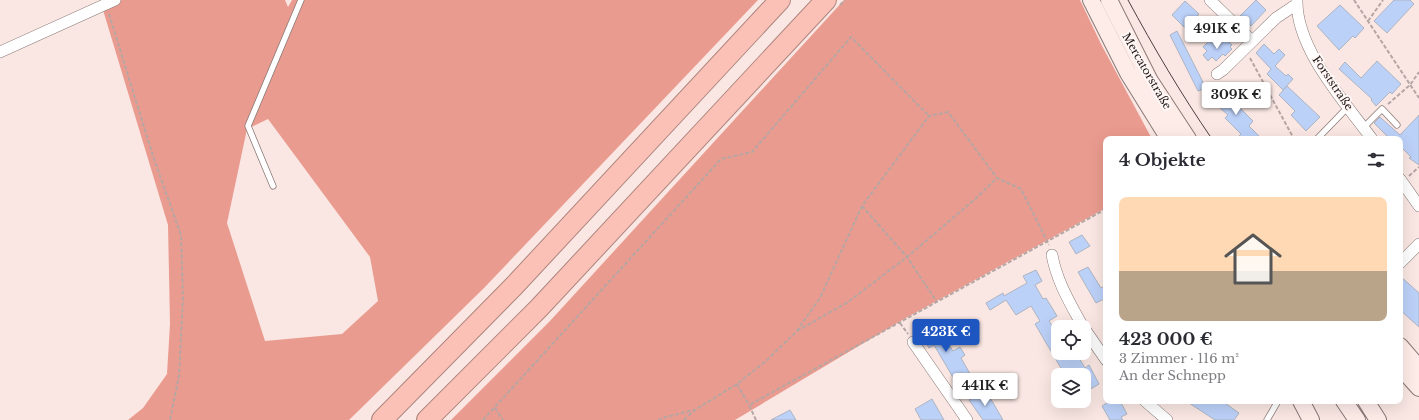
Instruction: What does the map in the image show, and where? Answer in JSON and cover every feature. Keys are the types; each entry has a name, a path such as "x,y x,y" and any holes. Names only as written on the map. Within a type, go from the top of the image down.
{"highway":[{"path":"382,420 519,281 780,0"},
{"path":"427,420 539,308 826,0"}],"main road":[{"name":"Mercatorstraße","path":"1091,0 1128,73 1167,136"},
{"name":"Mercatorstraße","path":"1109,0 1150,81 1186,136"},
{"path":"1135,51 1194,136"},
{"path":"1403,353 1419,397"},
{"path":"1303,404 1311,420"},
{"path":"1346,404 1357,420"},
{"path":"1368,404 1378,420"}],"street":[{"path":"1210,0 1248,44"},
{"path":"0,52 111,2"},
{"path":"1217,74 1276,18 1297,2"},
{"name":"Forststraße","path":"1297,2 1304,39 1318,65 1370,136"},
{"path":"1403,183 1419,206"},
{"path":"1403,260 1419,244"},
{"path":"1052,255 1056,274 1080,320"},
{"path":"1091,338 1103,356"},
{"path":"913,342 967,420"},
{"path":"1148,404 1167,420"}],"lane":[{"path":"273,186 248,126 301,0"},
{"path":"1323,136 1348,106"},
{"path":"1363,128 1382,109 1397,125"},
{"path":"1267,420 1276,404"}],"path":[{"path":"1354,0 1419,98"},
{"path":"1368,21 1383,0"},
{"path":"111,2 154,159 182,235 183,298 179,376 170,420"},
{"path":"483,420 722,159 752,152 851,37 929,116"},
{"path":"1248,44 1293,136"},
{"path":"1382,109 1410,85 1419,72"},
{"path":"684,420 695,410 737,384 767,360 796,332 820,298 862,206 929,116 948,112 997,178 1022,189 1047,241 1052,255"},
{"path":"796,332 848,302 907,257 974,200 997,178"},
{"path":"862,206 907,257 937,302"},
{"path":"749,405 1103,211"},
{"path":"900,323 913,342"},
{"path":"737,384 756,420"},
{"path":"495,408 503,420"},
{"path":"658,420 695,410"}],"shaded area":[{"path":"100,0 285,0 288,7 292,0 758,0 484,288 349,420 128,420 143,408 167,374 170,324 168,225","holes":["268,119 370,257 378,301 342,334 265,341 227,223 247,129"]},
{"path":"844,0 1080,0 1101,44 1150,136 1103,136 1103,210 904,319 735,420 451,420 550,321"}],"building":[{"path":"1256,0 1266,10 1251,26 1240,16"},
{"path":"1394,0 1410,0 1414,4 1387,33 1374,21"},
{"path":"1185,1 1199,14 1185,28 1172,15"},
{"path":"1340,5 1364,28 1355,38 1353,36 1339,50 1317,26"},
{"path":"1177,31 1206,88 1198,91 1170,35"},
{"path":"1225,38 1232,45 1230,47 1232,49 1225,56 1223,54 1216,61 1212,57 1208,61 1203,55 1207,51 1203,47 1210,40 1216,46"},
{"path":"1264,44 1274,54 1279,49 1285,55 1275,66 1286,76 1288,74 1293,79 1283,90 1267,74 1271,69 1256,53"},
{"path":"1377,61 1401,84 1392,94 1390,92 1376,106 1371,100 1372,99 1339,69 1345,62 1361,78"},
{"path":"1287,86 1320,117 1306,131 1291,115 1295,111 1279,95"},
{"path":"1218,93 1222,93 1229,100 1235,94 1242,101 1237,105 1253,121 1249,126 1259,136 1239,136 1241,134 1225,118 1228,115 1211,100"},
{"path":"1419,115 1419,165 1409,158 1411,157 1403,149 1403,136 1387,136 1374,123 1380,117 1400,135"},
{"path":"1082,235 1090,246 1076,254 1069,242"},
{"path":"1088,267 1101,288 1103,287 1103,300 1096,303 1078,272"},
{"path":"1036,270 1042,281 1035,285 1043,299 1046,298 1057,316 1049,321 1051,324 1051,351 1035,324 1040,321 1031,306 1016,315 1006,300 990,310 986,303 1003,293 1004,296 1027,283 1023,276"},
{"path":"1403,279 1419,293 1419,327 1403,313"},
{"path":"930,321 941,340 944,338 953,351 960,347 965,355 961,358 973,379 965,383 960,375 954,379 934,345 929,348 918,328"},
{"path":"1056,360 1080,360 1085,368 1061,368"},
{"path":"1091,369 1099,384 1091,389"},
{"path":"984,390 1003,420 983,420 969,400"},
{"path":"932,399 944,420 921,420 915,409"},
{"path":"1105,404 1122,404 1127,414 1121,417 1123,420 1110,420 1102,406"},
{"path":"1191,404 1226,404 1239,413 1234,420 1215,420"},
{"path":"790,410 796,420 771,420"}],"tram line":[{"path":"1128,0 1168,71 1210,136"}]}
